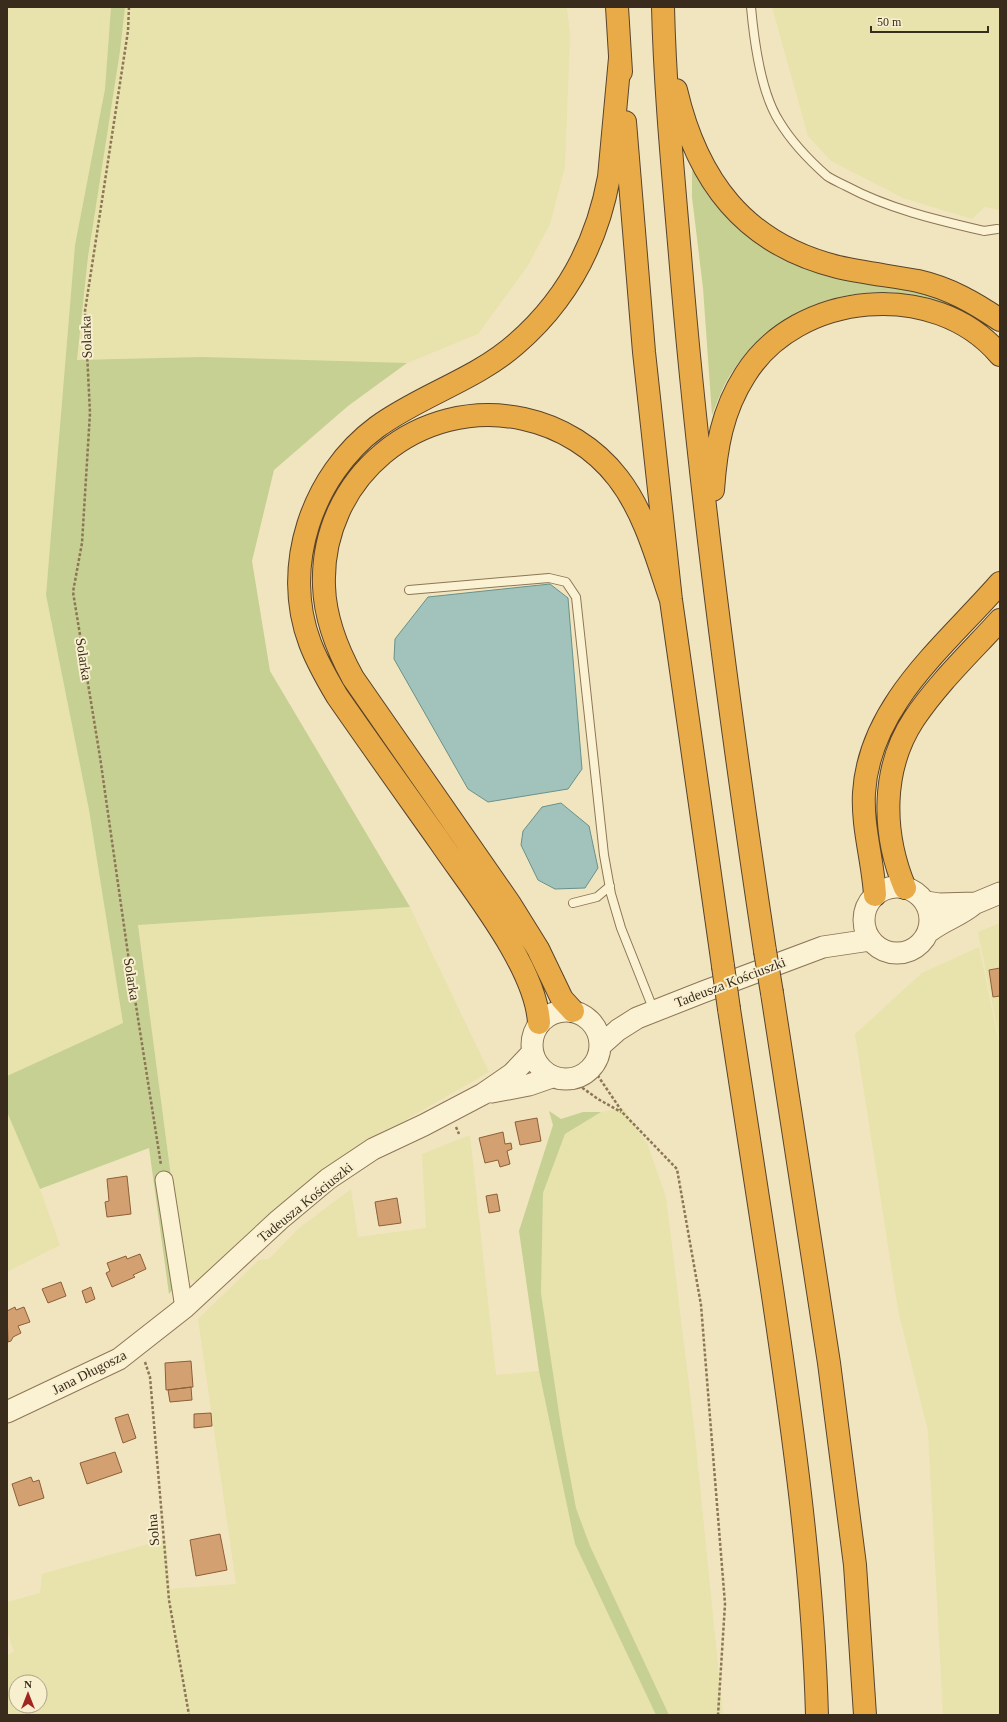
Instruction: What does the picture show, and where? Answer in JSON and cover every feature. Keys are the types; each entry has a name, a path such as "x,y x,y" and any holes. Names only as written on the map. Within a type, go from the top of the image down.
{"highway":[{"path":"617,7 645,360 670,600 722,966 783,1364 805,1523 812,1615 817,1715"},
{"path":"663,7 663,32 684,298 710,553 728,698 765,951 829,1363 855,1565 865,1715"},
{"path":"663,32 680,104 691,139 703,166 721,195 741,216 760,232 783,247 807,258 838,267 919,282 940,288 963,297 1000,320"},
{"path":"539,1023 538,1012 532,990 505,937 337,696 323,673 310,643 305,626 301,608 299,572 305,535 317,499 327,481 349,452 363,438 391,418 472,374 516,345 542,319 568,287 588,250 606,196 620,58"},
{"path":"710,553 715,466 721,426 730,402 745,374 764,352 781,336 810,318 854,305 883,303 909,306 935,313 954,321 975,333 1000,355"},
{"path":"582,1016 562,999 538,949 510,904 353,678 344,662 332,633 325,599 324,568 328,539 340,506 357,479 369,465 401,440 434,424 456,418 482,415 534,421 568,435 602,459 618,477 639,513 670,600"},
{"path":"875,896 865,821 864,793 867,768 875,741 884,721 911,681 1000,583"},
{"path":"905,888 894,854 888,812 890,781 896,758 914,719 928,699 1000,620"}],"street":[{"path":"930,931 930,913 926,902 913,891 905,888 885,889 875,896 866,908 867,932 885,951 903,953 919,945 930,931 940,923 959,915 976,902 1000,893"},
{"path":"926,902 939,904 976,902"},
{"name":"Tadeusza Kościuszki","path":"600,1046 618,1030 645,1015 823,947 867,932"},
{"path":"561,1011 582,1016 598,1033 600,1046 598,1055 592,1067 580,1076 561,1078 536,1064 532,1053 533,1038 539,1023 550,1014 561,1011"},
{"name":"Tadeusza Kościuszki","path":"582,1016 599,1023 645,1015"},
{"name":"Tadeusza Kościuszki","path":"184,1308 279,1220 328,1179 373,1149 484,1094 512,1074 532,1053"},
{"name":"Tadeusza Kościuszki","path":"484,1094 561,1078"},
{"path":"164,1180 184,1308"},
{"name":"Jana Długosza","path":"7,1412 119,1359 184,1308"}],"lane":[{"path":"751,7 753,27 766,91 779,121 801,150 828,176 859,193 889,205 984,231 997,229"},
{"path":"409,590 549,578 566,582 576,597 604,855 610,886 645,1015"},
{"path":"573,903 597,896 610,886"}],"path":[{"name":"Solarka","path":"129,7 128,30 84,311 90,413 82,543 73,592 100,757 129,961 164,1180"},
{"path":"592,1067 622,1113 677,1169 701,1305 725,1604 718,1715"},
{"path":"561,1078 622,1113"},
{"name":"Solna","path":"139,1344 150,1377 169,1600 189,1715"}],"shaded area":[{"path":"7,7 111,7 105,89 75,245 46,595 89,810 123,1023 7,1076"},
{"path":"125,7 567,7 570,36 565,167 550,224 527,267 478,334 407,363 77,360 92,226 120,51"},
{"path":"772,7 1000,7 1000,210 985,207 972,219 903,198 831,161 808,136"},
{"path":"410,907 489,1072 355,1149 196,1282 184,1276 138,925"},
{"path":"1000,923 1000,1043 978,932"},
{"path":"979,947 1000,1048 1000,1715 943,1715 928,1431 898,1310 855,1034 922,973"},
{"path":"623,1108 647,1143 666,1197 694,1426 723,1715 669,1715 590,1546 576,1508 562,1433 541,1293 543,1193 565,1134 601,1112"},
{"path":"7,1112 40,1189 60,1245 7,1272"},
{"path":"470,1135 496,1375 539,1371 575,1544 656,1715 7,1715 7,1655 14,1652 7,1631 7,1602 40,1593 42,1574 166,1539 170,1589 236,1584 198,1319 259,1260 269,1259 298,1229 351,1189 358,1237 426,1228 422,1154"}],"green space":[{"path":"111,7 125,7 120,51 88,257 77,360 202,357 407,363 348,406 274,470 252,561 270,671 410,907 138,925 184,1276 169,1294 149,1148 40,1189 7,1112 7,1076 123,1023 89,810 46,595 75,245 105,89"},
{"path":"692,170 719,208 734,224 749,238 786,261 830,276 919,292 958,308 953,310 933,302 898,293 872,292 847,295 822,302 798,313 776,327 756,343 739,363 725,384 712,415 703,288 692,197"},
{"path":"549,1111 561,1119 583,1112 601,1112 565,1134 543,1193 541,1293 562,1433 576,1508 590,1546 669,1715 656,1715 575,1544 539,1371 519,1231 553,1125"}],"water":[{"path":"550,584 568,598 582,769 568,789 488,802 468,789 394,659 395,639 428,597"},
{"path":"561,803 589,826 598,868 585,888 555,889 538,880 521,845 523,831 542,807"}],"building":[{"path":"1000,968 1000,996 993,997 989,970"},
{"path":"537,1118 541,1141 520,1145 515,1122"},
{"path":"503,1132 505,1144 511,1143 512,1149 507,1151 510,1164 500,1167 498,1160 485,1163 479,1138"},
{"path":"127,1176 131,1214 107,1217 105,1202 109,1201 107,1179"},
{"path":"497,1194 500,1211 489,1213 486,1196"},
{"path":"397,1198 401,1223 379,1226 375,1202"},
{"path":"140,1254 146,1269 133,1275 135,1277 112,1287 106,1273 110,1271 107,1263 126,1256 127,1259"},
{"path":"61,1282 66,1296 48,1303 42,1289"},
{"path":"91,1287 95,1299 86,1303 82,1291"},
{"path":"15,1307 16,1310 24,1307 30,1322 18,1326 21,1333 13,1337 11,1341 8,1342 7,1311"},
{"path":"191,1361 193,1387 166,1390 165,1363"},
{"path":"191,1387 192,1400 170,1402 168,1390"},
{"path":"211,1413 212,1426 194,1428 194,1414"},
{"path":"128,1414 136,1438 123,1443 115,1418"},
{"path":"115,1452 122,1472 87,1484 80,1463"},
{"path":"31,1477 33,1482 39,1480 44,1498 19,1506 12,1484"},
{"path":"220,1534 227,1570 196,1576 190,1540"}]}
